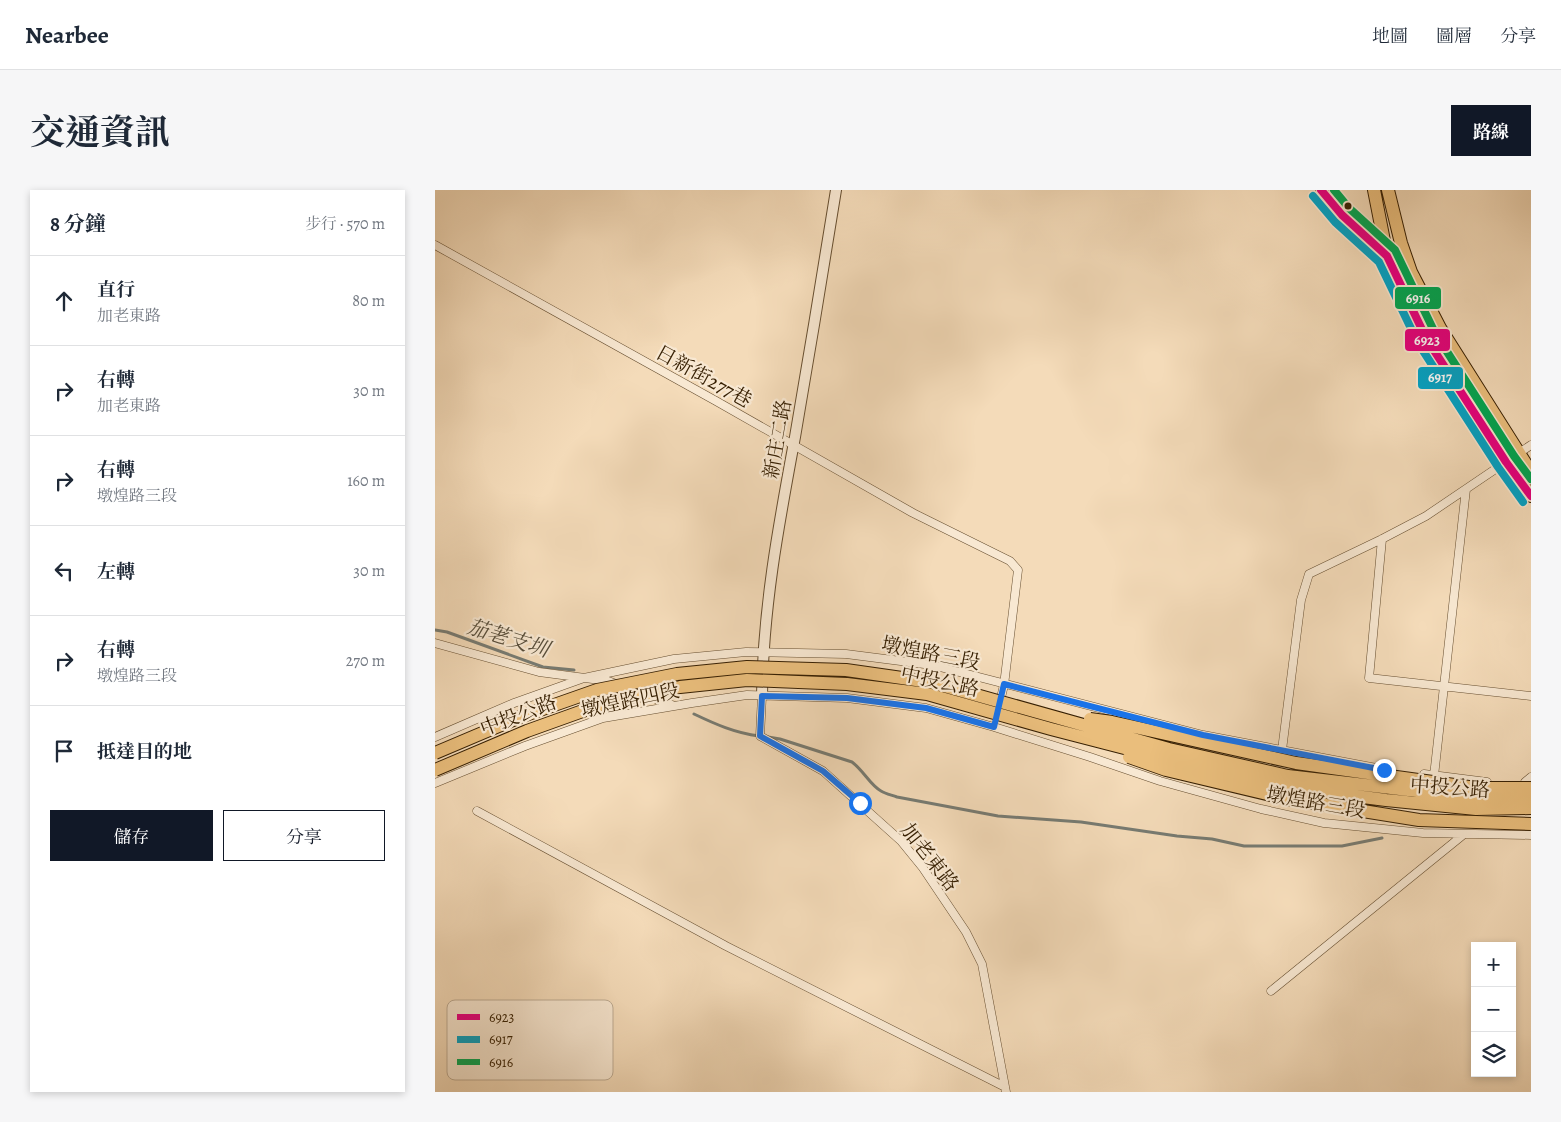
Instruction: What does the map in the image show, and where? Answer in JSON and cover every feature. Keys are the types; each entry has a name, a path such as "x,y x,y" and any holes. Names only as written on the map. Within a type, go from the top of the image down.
{"main road":[{"path":"1374,190 1387,256 1427,338 1506,462 1531,496"},
{"path":"1388,190 1401,243 1411,272 1440,328 1531,472"},
{"name":"中投公路","path":"435,753 520,716 597,690 677,674 747,667 846,670 930,682 1169,749 1289,776 1477,798 1531,797"},
{"name":"中投公路","path":"435,770 527,731 605,703 680,687 747,680 847,684 927,694 1051,729 1286,787 1476,809 1531,808"},
{"path":"1051,715 1112,722 1297,763 1476,788 1529,782"},
{"path":"1051,729 1166,770 1288,799 1419,820 1531,824"}],"street":[{"name":"新庄二路","path":"762,696 763,652 771,577 836,190"},
{"path":"1321,190 1342,216 1387,256 1411,272"},
{"name":"日新街277巷","path":"435,245 913,514 1010,561 1019,570 1004,684"},
{"path":"1282,750 1301,600 1309,574 1426,516 1531,445"},
{"path":"1434,776 1466,489"},
{"path":"1382,539 1369,678 1531,696"},
{"path":"435,643 539,672 607,681 674,706"},
{"name":"墩煌路三段","path":"674,659 763,652 846,654 932,665 1203,735 1384,770 1483,782 1529,782"},
{"name":"墩煌路四段","path":"435,737 514,703 584,678 674,659"},
{"path":"994,727 1004,684"},
{"name":"墩煌路三段","path":"691,703 747,695 847,698 926,708 994,727 1261,810 1324,823 1423,833 1531,835"},
{"name":"加老東路","path":"762,696 760,736 823,771 901,841 923,868 965,932 982,964 1005,1089"},
{"name":"墩煌路四段","path":"435,784 525,746 603,718 691,703"},
{"path":"1190,789 1203,735"},
{"path":"477,811 726,946 1005,1089"},
{"path":"1271,991 1463,835"}],"waterway":[{"name":"茄荖支圳","path":"435,630 447,632 543,667 574,670"},
{"path":"694,714 717,725 759,736"},
{"path":"768,737 780,739 852,762 874,785 887,794 998,816 1081,822 1177,836 1212,839 1244,846 1342,846 1382,838"}],"transit line":[{"name":"6923","path":"1321,190 1342,215 1387,256 1426,338 1506,462 1531,496"},
{"name":"6916","path":"1334,190 1349,208 1395,250 1435,333 1514,456 1531,479"},
{"name":"6917","path":"1313,196 1335,222 1379,262 1418,343 1498,467 1523,502"}],"route":[{"path":"860,803 823,771 760,736 762,696 847,698 926,708 994,727 1004,684 1203,735 1384,770"}]}
